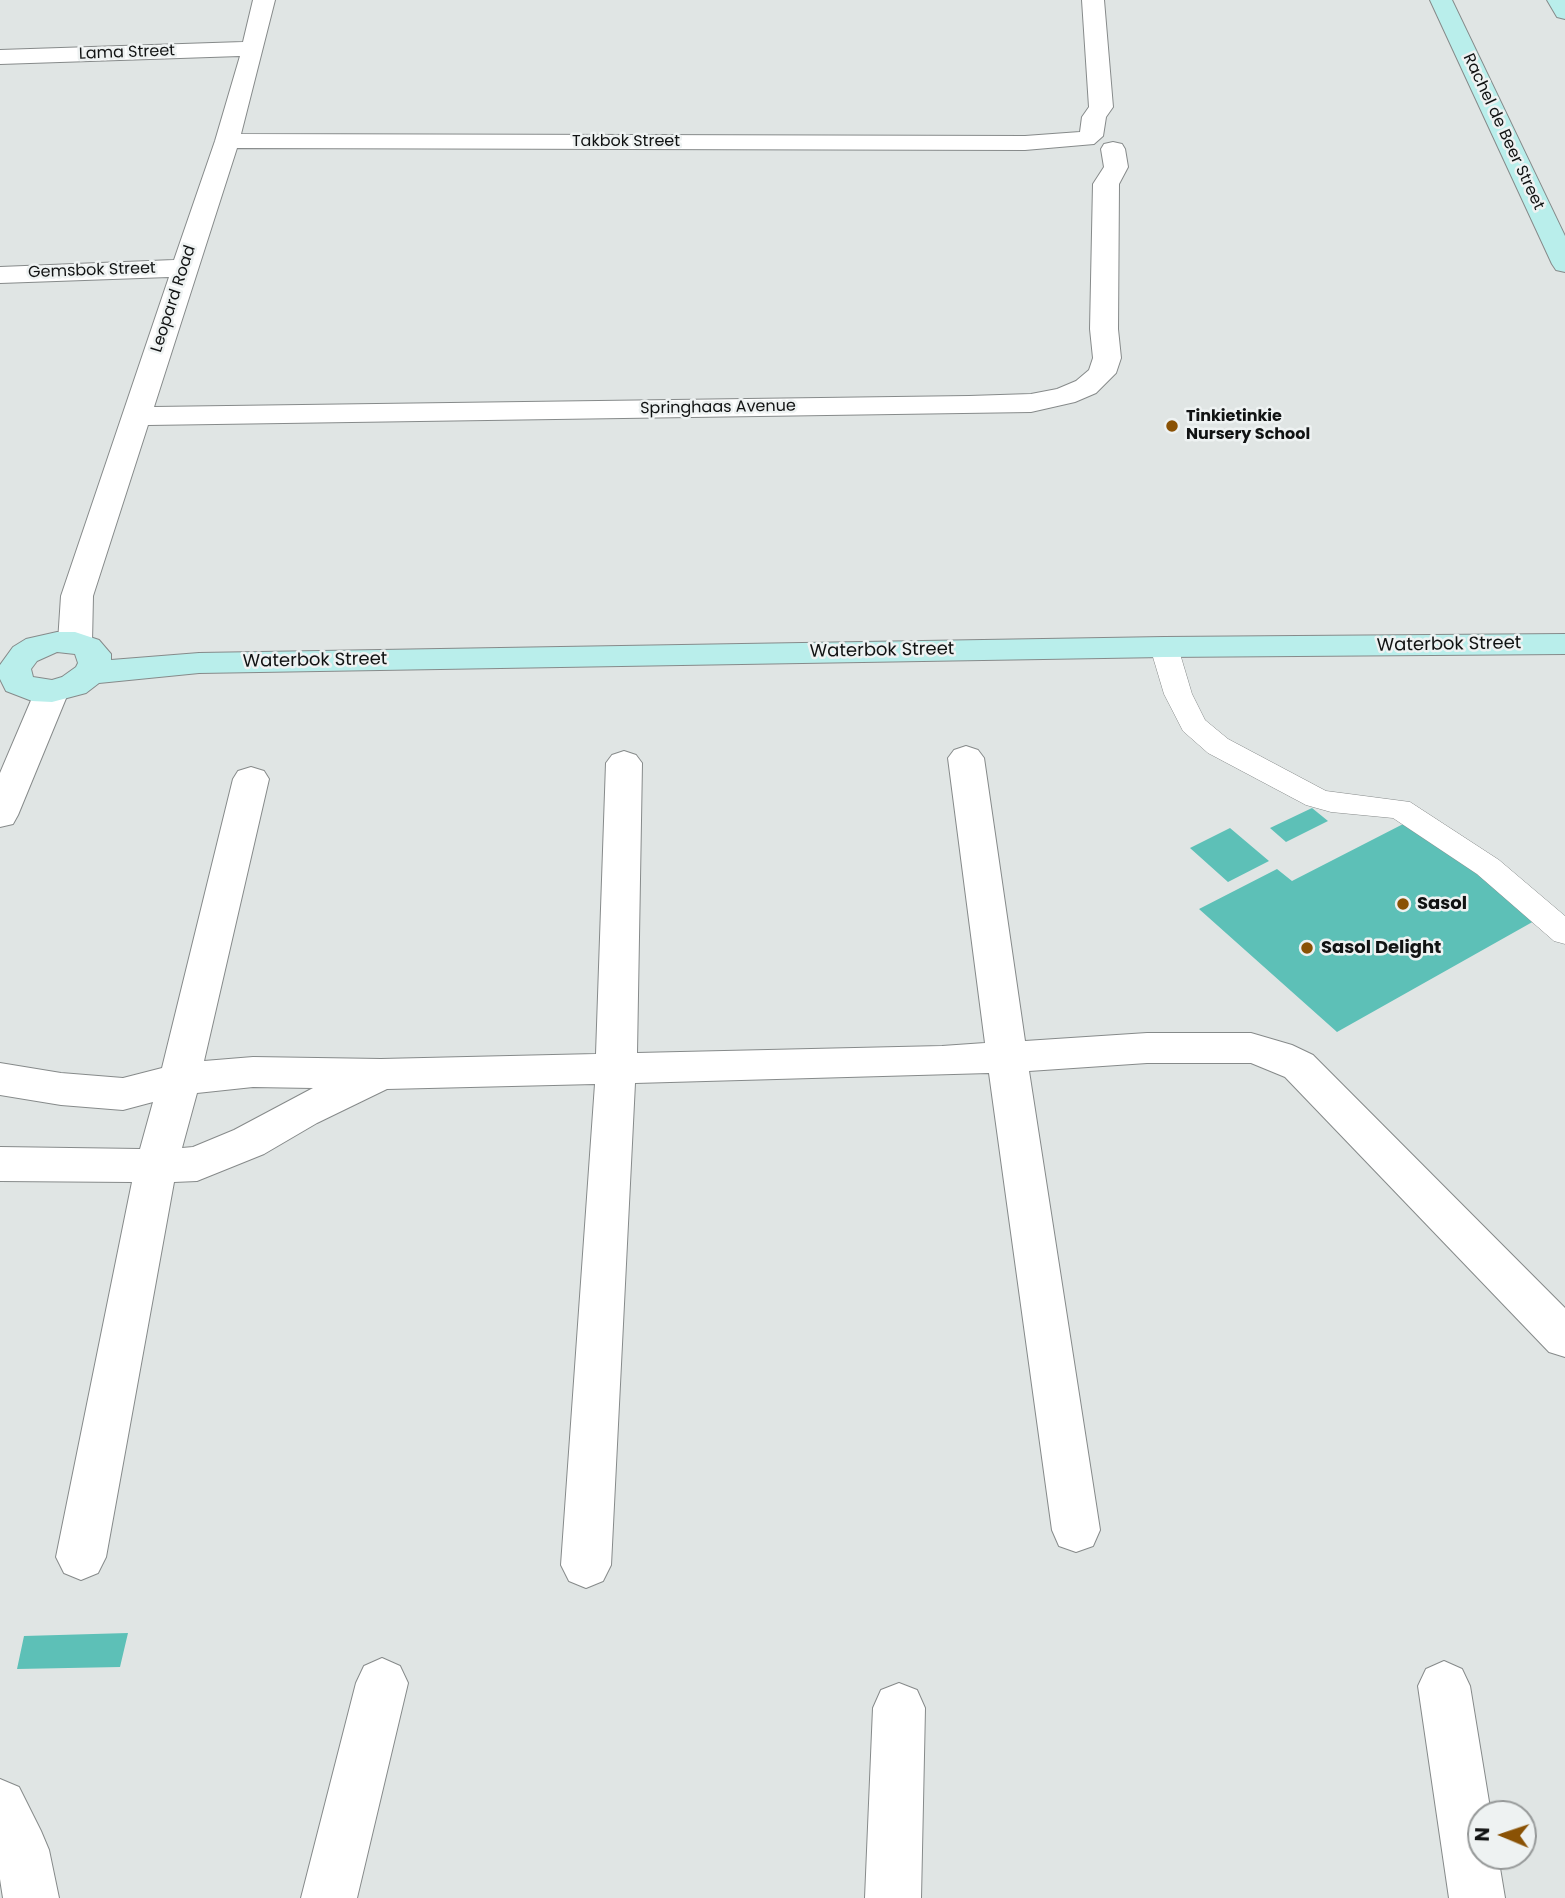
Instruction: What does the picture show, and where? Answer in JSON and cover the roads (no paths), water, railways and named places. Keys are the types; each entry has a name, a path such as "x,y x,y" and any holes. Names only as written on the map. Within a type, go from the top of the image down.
{"street":[{"name":"Leopard Road","path":"16,664 77,596 227,141 264,0"},
{"name":"Springhaas Avenue","path":"136,416 970,405 1031,403 1065,396 1086,387 1102,373 1107,358 1104,329 1106,184 1092,169 1097,143 1111,119 1101,107 1093,0"},
{"name":"Rachel de Beer Street","path":"1441,0 1565,264"},
{"path":"1558,0 1565,12"},
{"name":"Lama Street","path":"0,57 253,49"},
{"name":"Takbok Street","path":"227,141 1097,143"},
{"name":"Gemsbok Street","path":"0,275 184,268"},
{"name":"Leopard Road","path":"77,596 87,657"},
{"path":"1524,644 1565,629"},
{"name":"Waterbok Street","path":"16,664 57,642 87,657 200,663 1164,647 1565,644"},
{"path":"1477,646 1565,662"},
{"path":"16,664 32,690 52,691 74,685 87,657"},
{"path":"0,815 52,691"},
{"path":"966,758 1076,1530"},
{"path":"586,1565 616,1067 624,763"},
{"path":"82,1557 156,1166 180,1079 251,779"},
{"path":"0,1079 61,1089 123,1094 180,1079 253,1072 382,1074 942,1061 1147,1048 1251,1048 1299,1066 1565,1338"},
{"path":"0,1164 197,1164 249,1142 302,1112 382,1074"},
{"path":"329,1898 382,1683"},
{"path":"1444,1686 1477,1898"},
{"path":"893,1898 899,1708"},
{"path":"0,1806 22,1850 31,1898"}],"lane":[{"path":"1164,647 1178,694 1193,725 1218,746 1316,798 1331,802 1400,808 1488,867 1565,933"}],"place":[{"name":"Tinkietinkie Nursery School","path":"1172,426"},
{"name":"Sasol","path":"1403,904"},
{"name":"Sasol Delight","path":"1307,948"}]}
